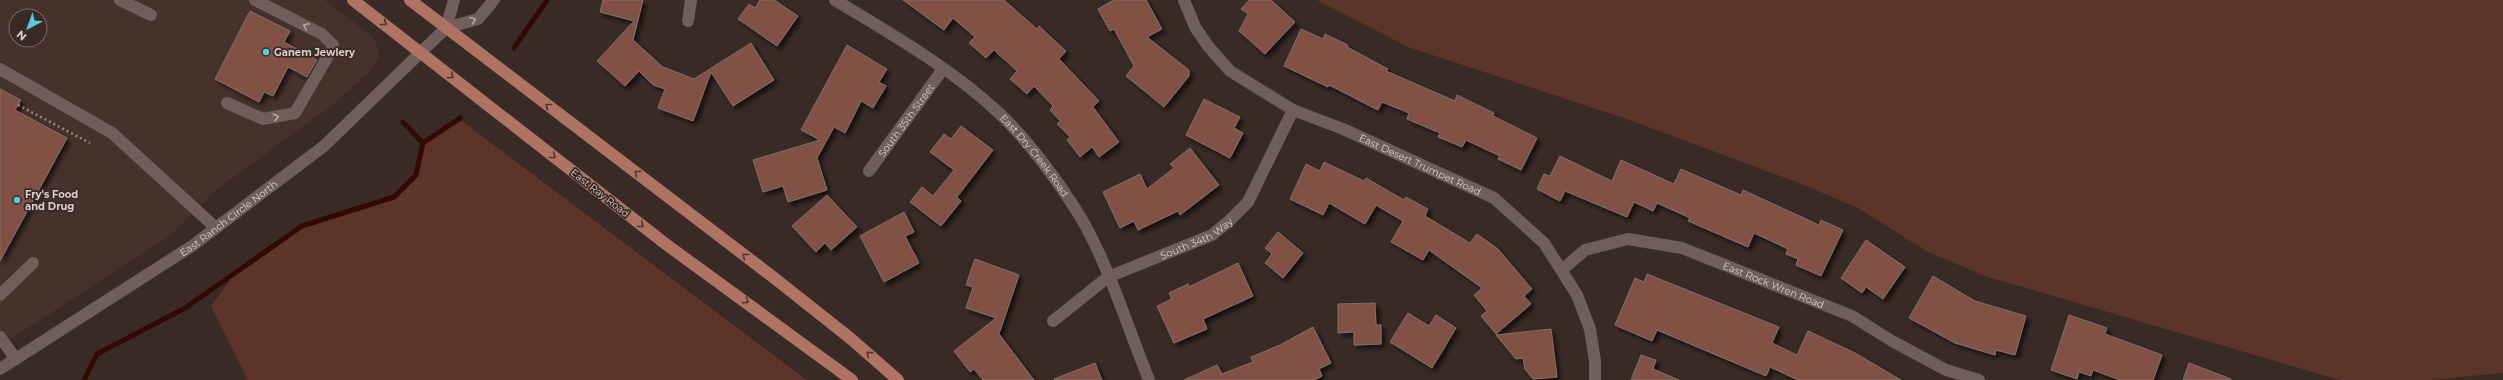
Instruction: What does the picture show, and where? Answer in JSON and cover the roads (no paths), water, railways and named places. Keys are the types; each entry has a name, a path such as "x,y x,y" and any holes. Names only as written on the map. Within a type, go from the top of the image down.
{"main road":[{"name":"East Ray Road","path":"353,0 667,245 852,380"},
{"path":"410,0 773,277 850,338 898,380"}],"street":[{"path":"120,0 151,15"},
{"path":"227,103 263,119 295,113 332,49 333,45 322,34 255,0"},
{"path":"446,28 454,0"},
{"path":"446,28 478,19 494,0"},
{"path":"688,21 691,0"},
{"name":"East Dry Creek Road","path":"835,0 906,43 943,69 1000,114 1056,181 1082,220 1108,277 1149,380"},
{"name":"East Desert Trumpet Road","path":"1184,0 1195,27 1208,46 1230,71 1293,110 1343,129 1494,198 1544,243 1563,269 1577,295 1590,329 1595,361 1595,380"},
{"name":"East Ranch Circle North","path":"0,369 192,246 324,146 446,28"},
{"path":"0,69 112,133 216,228"},
{"name":"South 35th Street","path":"869,171 943,69"},
{"name":"South 34th Way","path":"1053,321 1108,277 1212,235 1228,222 1248,202 1293,110"},
{"name":"East Rock Wren Road","path":"1563,269 1585,250 1628,239 1682,248 1852,316 1892,341 1946,370 1979,380"},
{"path":"0,295 33,263"},
{"path":"0,337 16,359"}],"waterway":[{"path":"514,48 547,0"},
{"path":"84,380 97,354 185,308 302,226 394,197 416,175 423,143 460,118"},
{"path":"403,122 423,143"}],"place":[{"name":"Ganem Jewlery","path":"266,52"},
{"name":"Fry's Food and Drug","path":"17,200"}]}
